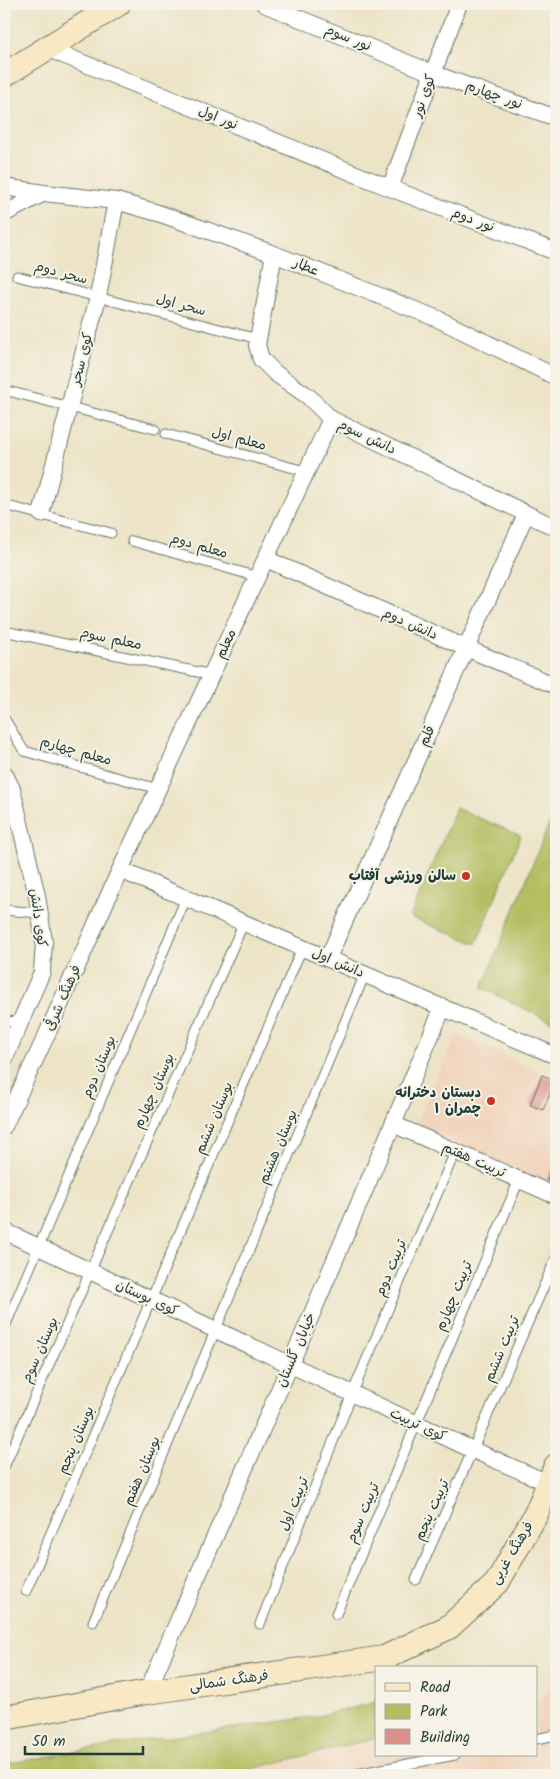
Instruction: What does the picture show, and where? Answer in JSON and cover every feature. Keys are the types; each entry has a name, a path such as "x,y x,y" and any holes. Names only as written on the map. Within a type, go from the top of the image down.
{"street":[{"path":"4,75 118,4"},
{"name":"نور سوم","path":"264,4 432,73"},
{"name":"کوی نور","path":"390,188 459,4"},
{"name":"نور اول","path":"46,48 390,188"},
{"name":"نور چهارم","path":"432,73 556,118"},
{"name":"عطار","path":"4,187 116,201 158,213 274,254 438,319 556,377"},
{"name":"نور دوم","path":"390,188 556,252"},
{"path":"4,214 44,193"},
{"name":"کوی سحر","path":"41,514 98,297 116,201"},
{"name":"دانش سوم","path":"274,254 257,345 261,359 275,373 309,397 331,419 556,528"},
{"name":"معلم","path":"120,870 331,419"},
{"name":"قلم","path":"328,958 526,514"},
{"name":"دانش دوم","path":"266,559 556,686"},
{"name":"کوی دانش","path":"4,773 12,789 10,801 40,913 44,942 42,972 4,1060"},
{"name":"دانش اول","path":"120,870 556,1056"},
{"name":"فرهنگ شرقی","path":"4,1126 120,870"},
{"name":"خیابان گلستان","path":"147,1692 290,1365 443,1007"},
{"name":"تربیت هفتم","path":"393,1124 556,1196"},
{"name":"کوی بوستان","path":"4,1232 290,1365"},
{"name":"کوی تربیت","path":"290,1365 473,1450 552,1474"},
{"name":"فرهنگ غربی","path":"449,1628 498,1583 536,1514 552,1474"},
{"name":"فرهنگ شمالی","path":"4,1718 147,1692 384,1658 449,1628"}],"lane":[{"name":"سحر دوم","path":"18,276 98,297"},
{"name":"سحر اول","path":"98,297 258,339"},
{"path":"4,390 155,429"},
{"name":"معلم اول","path":"166,434 306,472"},
{"path":"4,505 112,533"},
{"name":"معلم دوم","path":"132,541 258,577"},
{"name":"معلم سوم","path":"4,631 212,674"},
{"name":"معلم چهارم","path":"4,718 24,751 158,789"},
{"name":"بوستان دوم","path":"4,1329 186,898"},
{"path":"4,910 40,913"},
{"name":"بوستان چهارم","path":"90,1272 244,922"},
{"name":"بوستان ششم","path":"151,1300 302,948"},
{"name":"بوستان هشتم","path":"216,1330 365,974"},
{"path":"4,1021 20,1022"},
{"name":"تربیت دوم","path":"352,1394 455,1152"},
{"name":"تربیت چهارم","path":"415,1424 519,1180"},
{"name":"تربیت ششم","path":"473,1450 556,1258"},
{"name":"بوستان سوم","path":"4,1467 90,1272"},
{"name":"بوستان پنجم","path":"26,1591 151,1300"},
{"name":"بوستان هفتم","path":"93,1622 216,1330"},
{"name":"تربیت اول","path":"260,1624 352,1394"},
{"name":"تربیت سوم","path":"336,1614 415,1424"},
{"name":"تربیت پنجم","path":"416,1580 473,1450"},
{"path":"538,1739 556,1735"},
{"path":"351,1775 451,1756"}],"shaded area":[{"name":"دبستان دخترانه چمران ۱","path":"457,1034 556,1079 556,1187 415,1124"},
{"path":"556,1684 556,1775 4,1775 4,1762 375,1722 375,1756 538,1756 538,1703"}],"green space":[{"path":"556,807 556,1024 482,988"},
{"name":"سالن ورزشی آفتاب","path":"456,808 521,836 476,944 410,917"},
{"path":"375,1702 375,1738 227,1775 4,1775 4,1764 126,1743 319,1716"}],"building":[{"path":"542,1075 555,1081 543,1110 530,1105"},
{"path":"556,1161 556,1184 547,1180"}],"place":[{"name":"سالن ورزشی آفتاب","path":"466,876"},
{"name":"دبستان دخترانه چمران ۱","path":"491,1101"}]}
